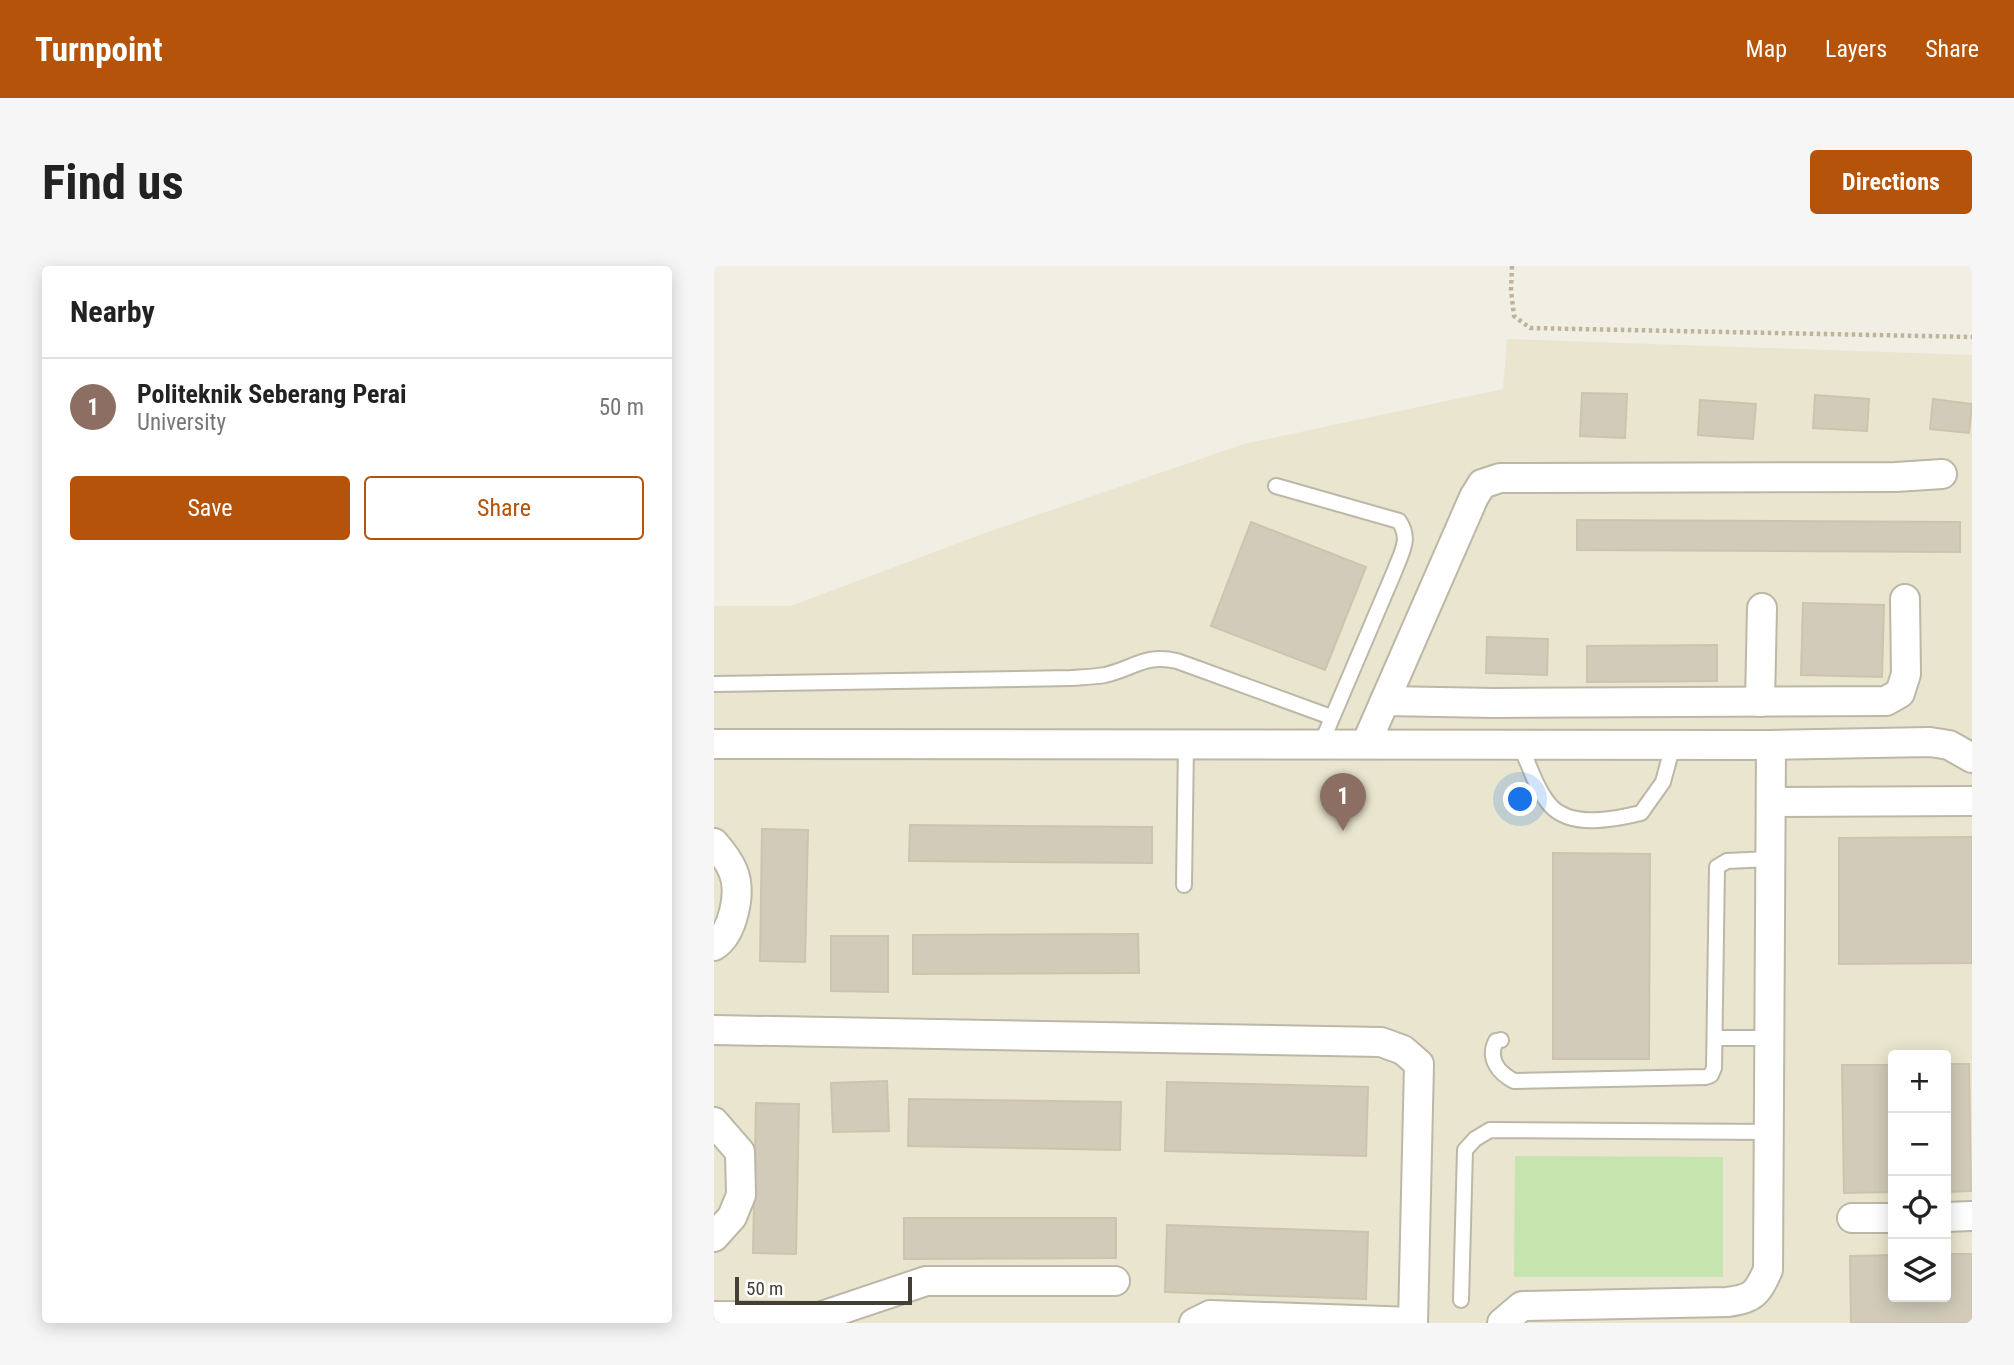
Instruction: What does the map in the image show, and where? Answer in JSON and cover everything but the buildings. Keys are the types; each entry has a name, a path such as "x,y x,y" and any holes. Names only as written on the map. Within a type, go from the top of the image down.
{"street":[{"path":"1366,744 1482,484 1500,478 1883,477 1942,474"},
{"path":"1385,701 1886,701 1900,693 1906,674 1905,599"},
{"path":"1760,702 1762,608"},
{"path":"714,744 1771,745 1930,742 1949,746 1972,758"},
{"path":"1502,1323 1522,1306 1727,1302 1745,1300 1761,1286 1768,1270 1771,745"},
{"path":"1771,802 1972,802"},
{"path":"714,843 734,872 736,895 733,921 714,947"},
{"path":"714,1030 1381,1042 1403,1051 1419,1064 1413,1322 1210,1315 1194,1323"},
{"path":"714,1122 740,1152 741,1195 732,1217 714,1237"},
{"path":"1951,1217 1972,1216"},
{"path":"1852,1218 1888,1217"},
{"path":"714,1316 819,1317 926,1280 1115,1280"}],"lane":[{"path":"1276,486 1399,520 1406,531 1395,570 1321,744"},
{"path":"714,684 1070,678 1106,675 1145,660 1161,658 1177,661 1331,717"},
{"path":"1184,885 1186,744"},
{"path":"1520,745 1551,806 1569,816 1602,821 1641,813 1662,782 1673,745"},
{"path":"1502,1040 1496,1041 1493,1059 1498,1069 1514,1082 1711,1075 1714,1069 1715,1038 1717,867 1727,861 1770,859"},
{"path":"1715,1038 1769,1038"},
{"path":"1461,1300 1465,1150 1475,1139 1490,1130 1769,1132"}],"path":[{"path":"1512,266 1510,290 1514,316 1530,328 1972,337"}],"shaded area":[{"path":"1507,339 1972,355 1972,1323 714,1323 714,606 791,606 982,534 1244,444 1503,389"}],"green space":[{"path":"1515,1156 1723,1157 1723,1277 1514,1277"}],"place":[{"name":"Politeknik Seberang Perai","path":"1343,831"}]}
